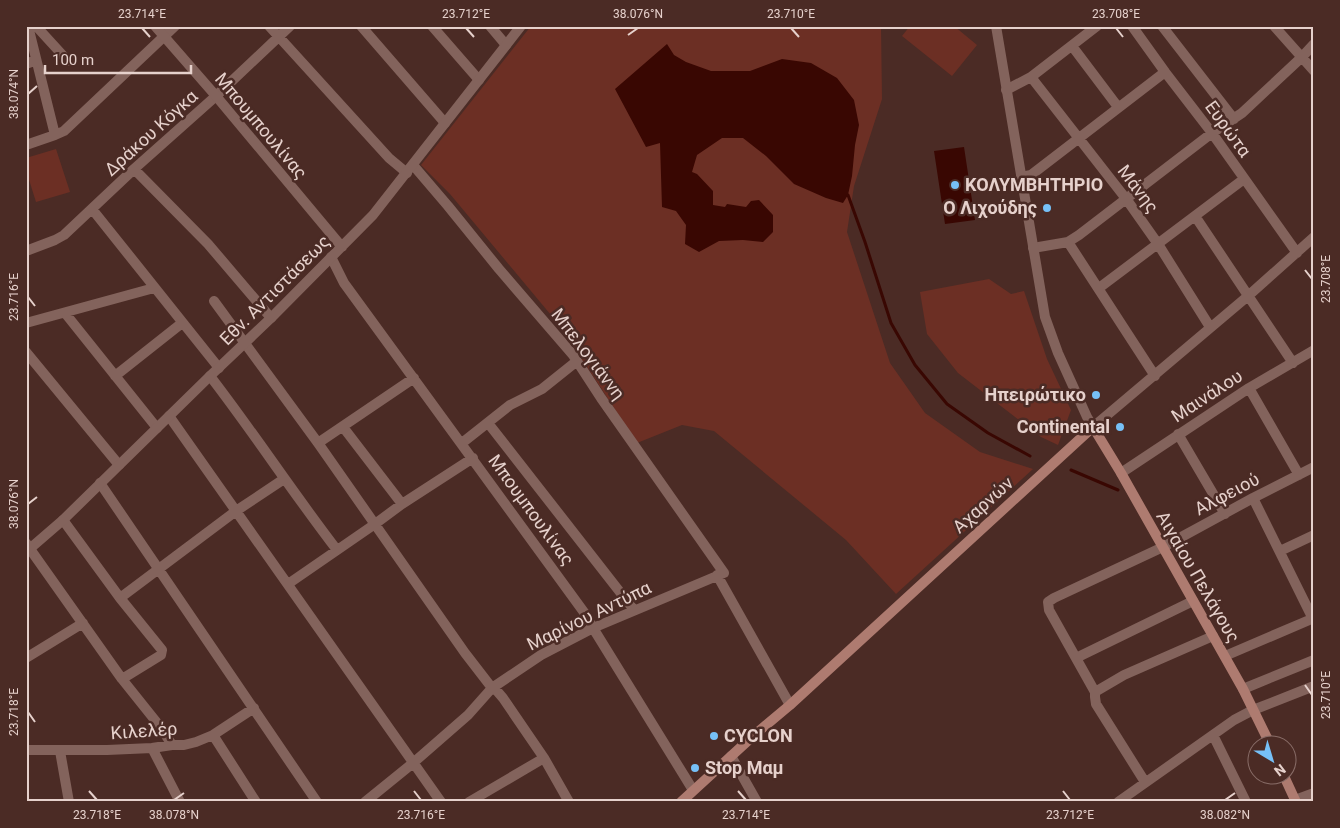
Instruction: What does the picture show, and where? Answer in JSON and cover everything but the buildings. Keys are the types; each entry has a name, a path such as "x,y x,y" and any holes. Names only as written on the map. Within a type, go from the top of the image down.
{"main road":[{"name":"Αιγαίου Πελάγους","path":"1093,427 1225,656 1266,736"},
{"name":"Αχαρνών","path":"681,802 730,756 790,705 1093,427"},
{"path":"1288,786 1295,801"}],"street":[{"path":"28,26 31,62 55,135"},
{"path":"36,26 68,61"},
{"name":"Μπουμπουλίνας","path":"155,26 342,247"},
{"path":"26,145 64,131 175,26"},
{"name":"Μπελογιάννη","path":"269,26 389,158 410,169 577,361 721,574 790,705"},
{"name":"Δράκου Κόγκα","path":"26,251 56,240 64,235 290,26"},
{"path":"361,26 445,122"},
{"path":"432,26 479,80"},
{"path":"490,26 506,45"},
{"name":"Εθν. Αντιστάσεως","path":"27,548 63,520 245,342 272,318 331,256 342,247 372,215 410,169 521,26"},
{"name":"Αιγαίου Πελάγους","path":"996,26 1045,317 1058,353 1076,391 1082,397 1093,427"},
{"path":"1006,90 1031,77 1097,26"},
{"name":"Ευρώτα","path":"1132,26 1212,133 1297,253"},
{"path":"1162,26 1234,119"},
{"path":"1274,26 1314,71"},
{"path":"1033,248 1068,242 1127,200 1258,99 1314,44"},
{"path":"1072,46 1118,107"},
{"path":"1021,177 1031,175 1165,72"},
{"name":"Μάνης","path":"1031,77 1127,200 1158,244 1210,327"},
{"path":"134,169 208,244 272,318"},
{"path":"1099,288 1244,179"},
{"path":"92,209 219,368"},
{"path":"1195,216 1293,363"},
{"name":"Αχαρνών","path":"1093,427 1155,376 1314,238"},
{"path":"1068,242 1155,376"},
{"name":"Μπουμπουλίνας","path":"331,256 344,282 586,614 693,790"},
{"path":"26,323 154,288"},
{"path":"214,301 318,444 465,653 492,688 503,698 544,758 569,802"},
{"path":"65,313 158,428"},
{"path":"115,376 182,323"},
{"name":"Μαινάλου","path":"1121,473 1248,388 1314,350"},
{"path":"26,352 119,465"},
{"path":"462,443 510,405 542,389 577,361"},
{"path":"210,376 337,550"},
{"path":"318,444 414,378"},
{"path":"1248,388 1299,475"},
{"path":"170,416 441,802"},
{"path":"488,423 634,610"},
{"path":"343,426 402,504"},
{"path":"1178,434 1225,514"},
{"path":"288,584 402,504 473,458"},
{"name":"Αλφειού","path":"1076,658 1049,610 1048,602 1163,547 1314,467"},
{"path":"120,598 236,511 284,479"},
{"path":"100,483 318,802"},
{"path":"1225,656 1313,619 1253,498"},
{"path":"63,520 120,598 162,650 161,655 122,679"},
{"path":"1280,551 1314,535"},
{"path":"27,548 172,745"},
{"name":"Μαρίνου Αντύπα","path":"364,802 413,763 468,715 492,688 541,655 593,628 721,574"},
{"path":"1145,782 1096,704 1096,692 1076,658 1193,601"},
{"path":"28,653 83,623"},
{"path":"1096,692 1124,675 1213,636"},
{"path":"1243,689 1314,660"},
{"path":"1118,802 1234,720 1253,710 1314,686"},
{"name":"Κιλελέρ","path":"26,750 108,750 184,745 213,735 254,708"},
{"path":"213,735 256,802"},
{"path":"1213,735 1246,802"},
{"path":"152,748 180,802"},
{"path":"60,751 68,802"},
{"path":"730,756 757,802"},
{"path":"469,802 544,758"},
{"path":"1295,801 1314,793"}],"shaded area":[{"path":"531,26 881,26 882,99 854,186 847,232 890,363 925,413 980,452 1033,469 896,594 846,540 714,431 682,425 637,443 561,327 450,194 421,165"},
{"path":"910,26 954,26 977,45 952,76 902,36"},
{"path":"667,44 674,55 686,62 711,71 750,71 782,59 811,63 837,78 854,100 859,125 852,176 848,195 843,203 794,184 766,156 743,138 722,138 697,155 692,172 697,174 713,191 713,205 725,207 727,204 746,207 751,201 759,200 773,215 773,232 763,242 743,240 719,241 699,252 685,244 686,225 676,211 662,207 660,143 646,147 615,89"},
{"name":"ΚΟΛΥΜΒΗΤΗΡΙΟ","path":"964,147 975,220 945,224 934,151"},
{"path":"56,149 70,192 36,202 26,170 26,158"},
{"path":"989,279 1011,294 1024,291 1047,359 1071,410 1058,445 1041,437 958,373 927,334 920,292"}],"waterway":[{"path":"848,195 891,323 915,365 947,404 988,433 1030,456"},
{"path":"1071,470 1118,490"}],"place":[{"name":"ΚΟΛΥΜΒΗΤΗΡΙΟ","path":"955,185"},
{"name":"Ο Λιχούδης","path":"1047,208"},
{"name":"Ηπειρώτικο","path":"1096,395"},
{"name":"Continental","path":"1120,427"},
{"name":"CYCLON","path":"714,736"},
{"name":"Stop Μαμ","path":"695,768"}]}
